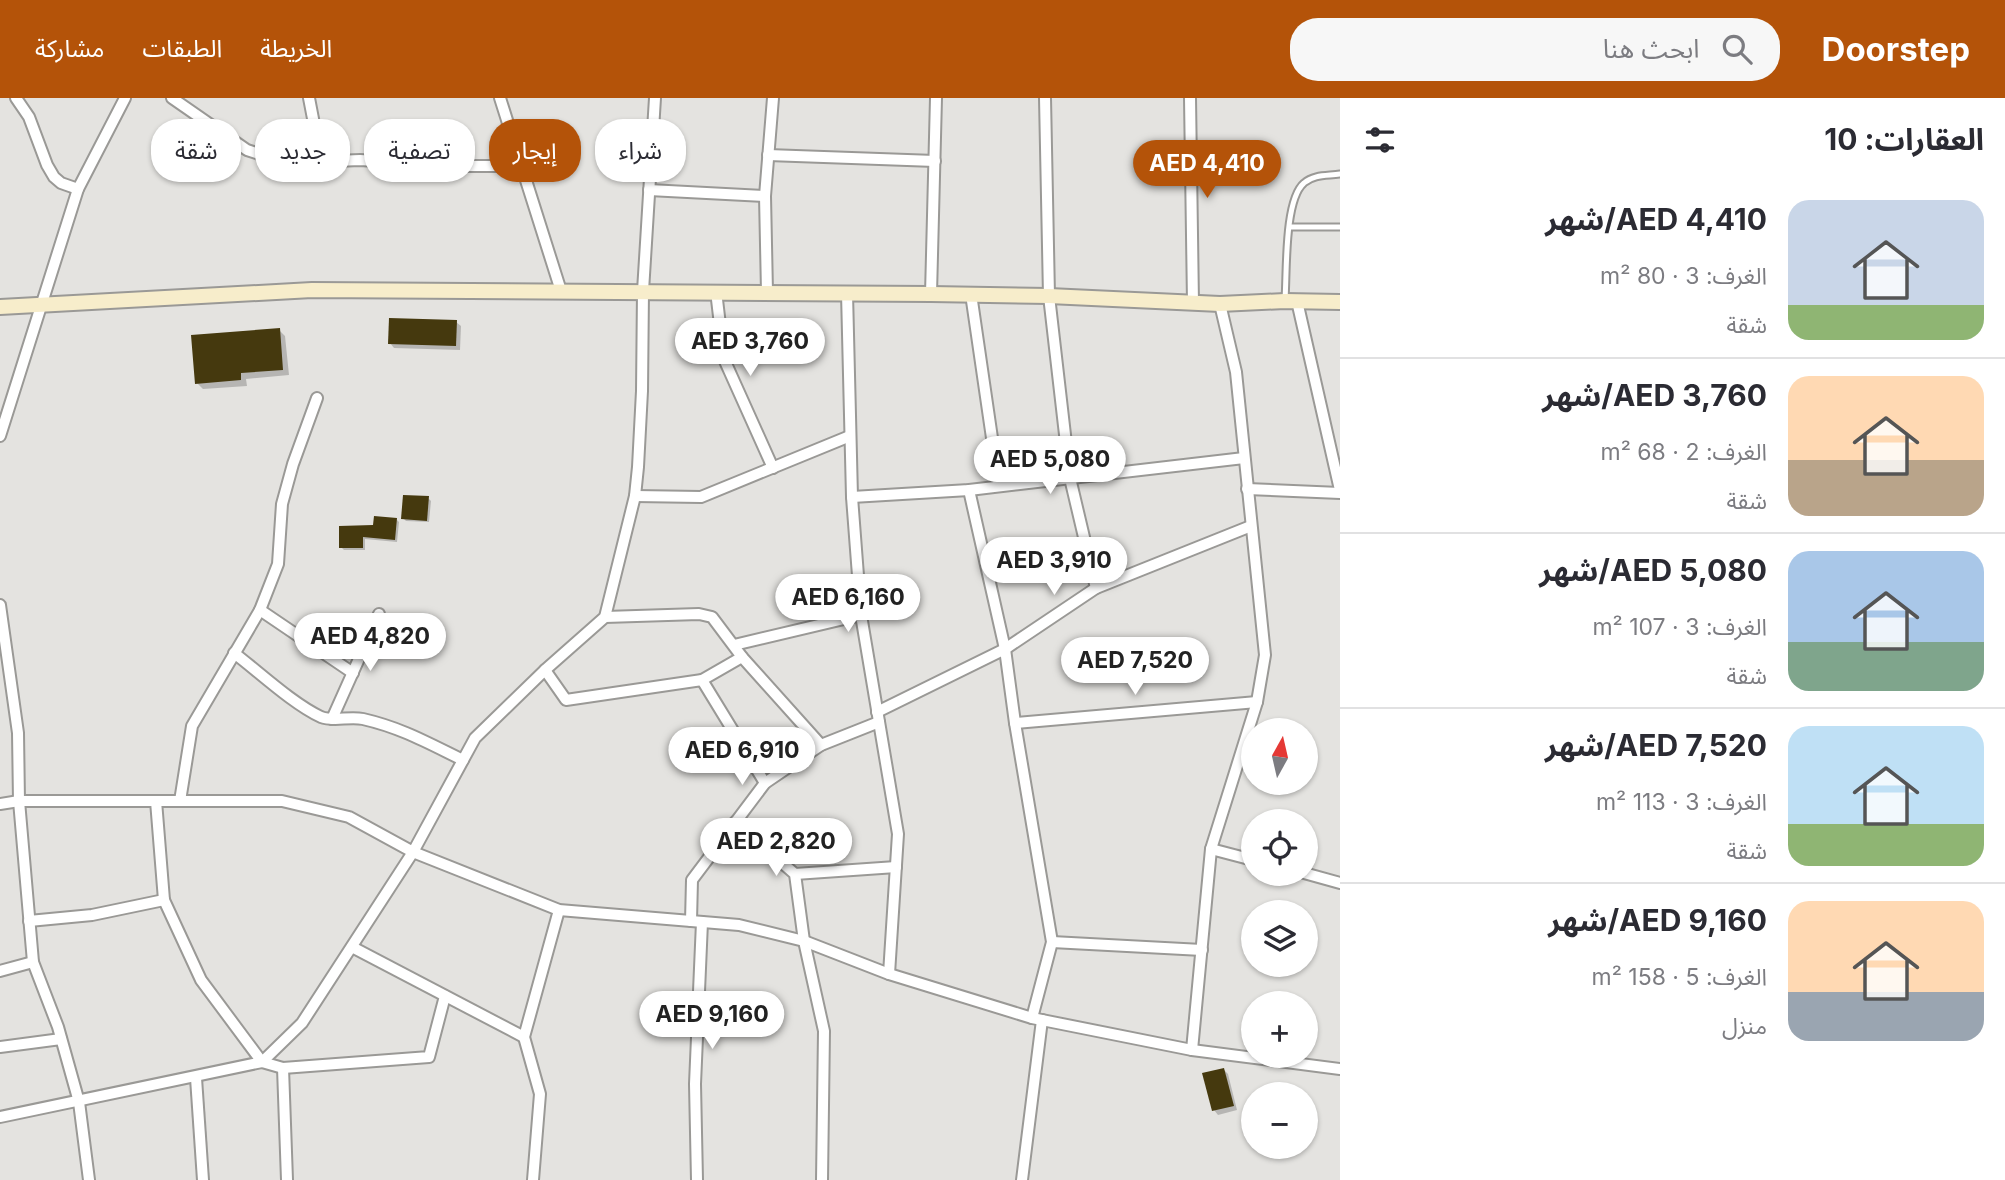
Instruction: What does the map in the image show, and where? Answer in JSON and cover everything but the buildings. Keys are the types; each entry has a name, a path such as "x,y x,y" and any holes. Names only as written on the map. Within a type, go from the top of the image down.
{"main road":[{"path":"0,307 312,290 932,293 1220,304 1340,302"}],"street":[{"path":"16,98 29,117 54,177 61,183 78,189"},
{"path":"0,436 78,189 125,98"},
{"path":"172,98 247,150 255,153"},
{"path":"309,98 313,119"},
{"path":"500,98 507,119"},
{"path":"262,1062 302,1023 352,947 413,852 475,738 605,617 635,496 642,391 643,291 655,98"},
{"path":"767,292 765,196 773,98"},
{"path":"932,293 936,98"},
{"path":"1045,98 1049,296 1070,478 1096,588"},
{"path":"1190,98 1193,303"},
{"path":"768,155 935,161"},
{"path":"350,160 489,166"},
{"path":"527,182 561,291"},
{"path":"649,190 765,196"},
{"path":"716,292 724,359 773,468"},
{"path":"847,293 852,497 861,615 898,834 889,974"},
{"path":"971,294 999,486"},
{"path":"1247,489 1340,492 1291,301"},
{"path":"1192,1050 1212,849 1257,702 1265,656 1236,372 1220,304"},
{"path":"180,801 191,726 260,610 278,564 282,504 317,398"},
{"path":"635,496 701,497 850,436"},
{"path":"852,497 969,490 1244,458"},
{"path":"969,490 1005,649 1052,942 1037,1019 1022,1180"},
{"path":"697,1180 696,921 692,880 765,783 821,745 1005,649 1096,588 1251,526"},
{"path":"0,605 18,733 19,801 33,962 61,1039 79,1102 89,1180"},
{"path":"260,610 353,673"},
{"path":"332,719 379,614"},
{"path":"605,617 699,614 712,617 742,657 821,745"},
{"path":"734,645 861,615"},
{"path":"234,653 307,709 323,718 351,717 392,727 413,734 463,760"},
{"path":"545,670 566,699 702,680 742,657"},
{"path":"702,680 765,783"},
{"path":"1015,723 1257,702"},
{"path":"0,804 19,801 282,801 349,817 413,852 559,910 739,925 804,941 889,974 1037,1019 1192,1050 1340,1069"},
{"path":"156,801 164,900 201,980 262,1062"},
{"path":"735,822 795,874 804,941 824,1031 822,1180"},
{"path":"1212,849 1241,857"},
{"path":"795,874 895,867"},
{"path":"1318,877 1340,883"},
{"path":"29,921 92,915 164,900"},
{"path":"533,1180 540,1094 524,1037 559,910"},
{"path":"1052,942 1202,950"},
{"path":"352,947 524,1037"},
{"path":"0,971 33,962"},
{"path":"0,1116 79,1102 262,1062 283,1068 429,1057 445,996"},
{"path":"0,1047 61,1039"},
{"path":"283,1068 287,1180"},
{"path":"196,1077 203,1180"}],"lane":[{"path":"1291,301 1290,227 1296,192 1303,183 1313,177 1340,174"},
{"path":"1290,227 1340,228"}]}
